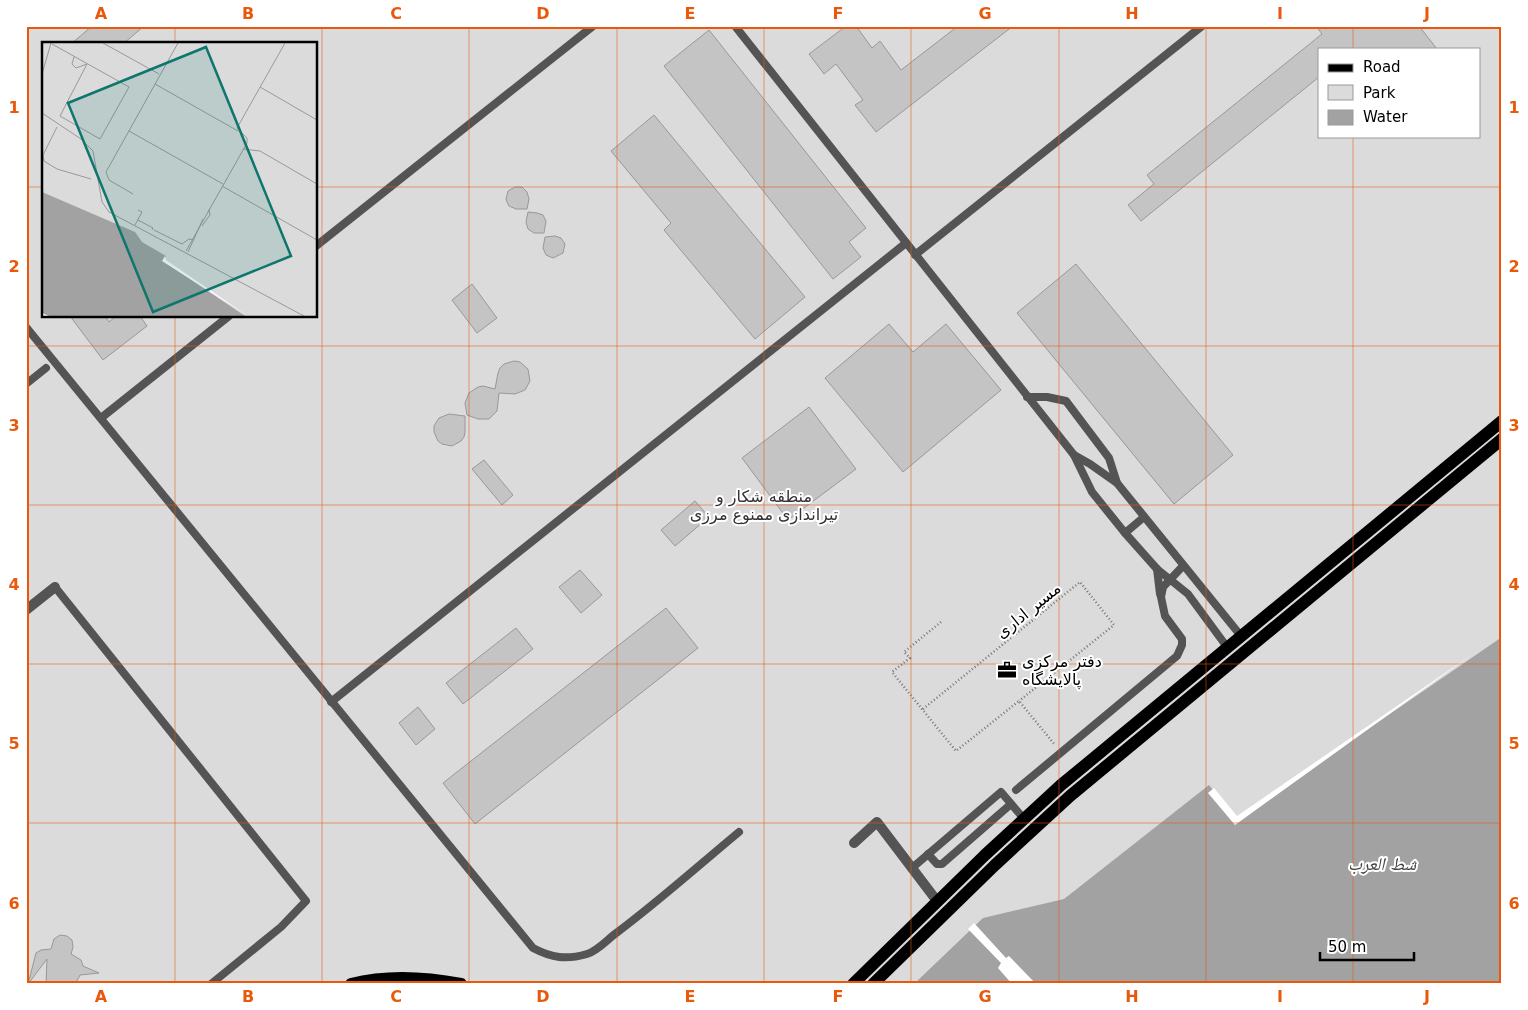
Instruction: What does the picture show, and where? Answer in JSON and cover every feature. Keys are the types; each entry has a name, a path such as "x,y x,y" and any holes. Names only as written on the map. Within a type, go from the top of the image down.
{"main road":[{"path":"853,984 1060,786 1502,421"},
{"path":"873,984 994,865 1070,796 1502,438"},
{"path":"351,984 365,980 399,978 438,979 461,984"}],"street":[{"path":"26,610 55,587"},
{"path":"854,843 877,822 938,902"}],"lane":[{"path":"318,244 593,26"},
{"path":"735,26 1074,455 1092,492 1125,534 1157,569 1188,594 1227,647"},
{"path":"916,255 1202,26"},
{"path":"332,702 906,243"},
{"path":"101,418 226,318"},
{"path":"26,327 522,937 533,948 558,958 590,953 739,832"},
{"path":"26,384 46,368"},
{"path":"1028,397 1066,400 1109,458 1116,483"},
{"path":"1074,455 1116,483 1241,636"},
{"path":"1125,534 1144,517"},
{"path":"1160,597 1164,587 1183,566"},
{"path":"1016,790 1177,656 1182,639 1165,616 1160,597 1157,569"},
{"path":"55,587 306,901 281,927 211,984"},
{"path":"912,868 1001,792 1024,820"},
{"path":"928,854 937,864 942,864 1011,804"}],"path":[{"name":"مسیر اداری","path":"923,709 1080,582 1114,625 956,751 892,672 910,658 904,652 941,622"},
{"path":"1019,701 1061,752"}],"green space":[{"name":"منطقه شکار و تیراندازی ممنوع مرزی","path":"26,26 1502,26 1502,984 26,984"}],"water":[{"name":"شط العرب","path":"1502,637 1502,984 914,984 983,918 1064,899 1209,785 1237,819"}],"pier":[{"path":"1474,653 1235,825 1208,793 1214,788 1237,816"},
{"path":"974,923 1006,958 1009,956 1036,984 1012,984 998,968 1001,963 968,929"}],"building":[{"path":"92,26 144,26 125,42 73,42"},
{"path":"846,26 856,26 872,48 880,41 901,70 958,26 1013,26 876,132 855,105 863,100 836,64 824,74 809,54"},
{"path":"1316,26 1419,26 1436,48 1318,48 1318,78 1141,221 1128,205 1154,184 1147,175 1322,34"},
{"path":"709,30 866,228 849,242 861,257 833,279 664,66"},
{"path":"654,115 805,297 755,339 664,230 671,223 611,151"},
{"path":"515,187 522,187 527,192 529,199 527,209 516,209 509,206 506,199 508,191"},
{"path":"528,212 543,215 546,221 544,233 534,233 528,229 526,222"},
{"path":"555,236 561,238 565,244 563,253 553,258 546,255 543,248 545,237"},
{"path":"1076,264 1233,455 1174,504 1017,313"},
{"path":"472,284 497,318 477,333 452,300"},
{"path":"72,318 106,318 109,322 114,318 141,318 147,326 103,360"},
{"path":"889,324 913,352 946,324 1001,390 903,472 825,378"},
{"path":"514,361 520,362 528,369 530,381 525,390 515,394 499,393 497,411 489,419 478,419 467,415 465,403 469,393 483,386 495,389 500,368 504,364"},
{"path":"809,407 856,469 788,520 742,458"},
{"path":"449,414 465,416 464,437 452,446 438,441 434,432 434,426 439,418"},
{"path":"484,460 513,495 502,505 472,469"},
{"path":"695,501 709,517 675,546 661,530"},
{"path":"580,570 602,595 581,613 559,587"},
{"path":"666,608 698,648 475,824 443,783"},
{"path":"516,628 533,649 463,704 446,683"},
{"path":"418,707 435,729 416,745 399,723"},
{"path":"60,935 67,936 72,940 71,954 81,960 83,966 99,973 80,975 77,981 68,984 46,984 47,959 28,984 36,953 41,950 51,949 54,939"}],"place":[{"name":"دفتر مرکزی پالایشگاه","path":"1007,670"}]}
